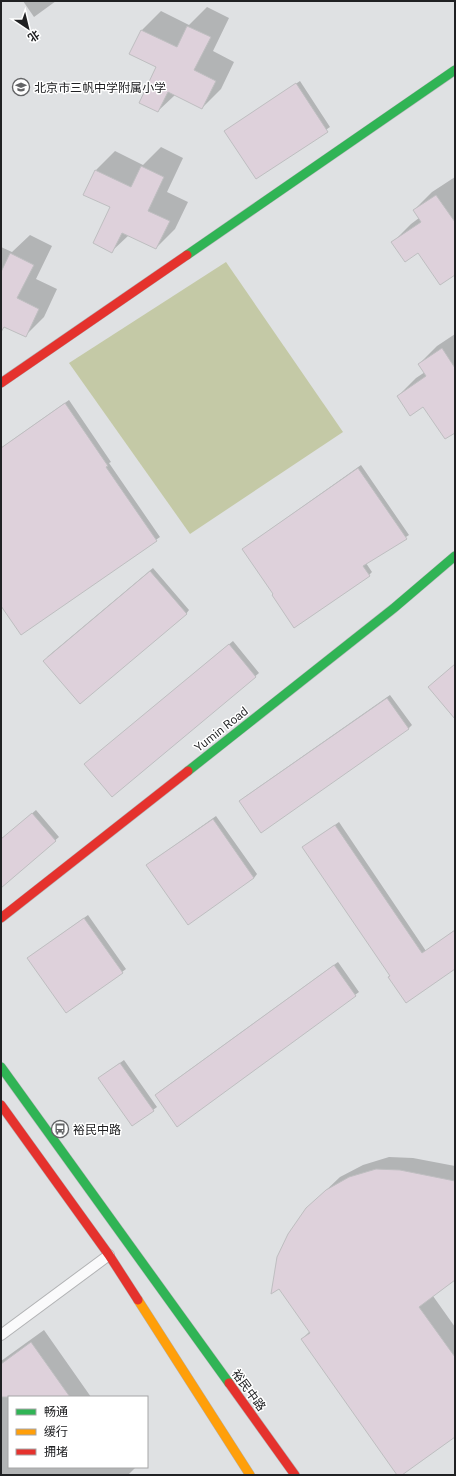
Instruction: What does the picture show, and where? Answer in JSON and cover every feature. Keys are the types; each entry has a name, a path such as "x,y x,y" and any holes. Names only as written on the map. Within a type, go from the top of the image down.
{"street":[{"path":"1,383 455,70"},
{"name":"Yumin Road","path":"1,918 388,613 455,556"},
{"name":"裕民中路","path":"1,1067 295,1475"},
{"path":"1,1105 109,1255 250,1475"}],"lane":[{"path":"1,1335 109,1255"}],"green space":[{"path":"226,262 343,432 190,534 69,363"}],"building":[{"path":"187,26 211,37 194,70 216,81 202,109 168,92 158,112 139,103 156,67 129,54 141,30 177,47"},
{"path":"296,83 328,132 256,179 224,131"},
{"path":"141,166 164,177 148,211 170,221 156,249 122,233 112,253 93,243 110,207 83,195 95,170 131,187"},
{"path":"436,195 455,222 455,275 440,285 418,253 405,262 391,242 421,222 413,210"},
{"path":"10,253 34,265 17,298 39,309 26,337 4,327 1,332 1,272"},
{"path":"442,348 455,368 455,433 445,439 423,407 410,416 397,396 426,376 418,364"},
{"path":"65,403 108,466 106,467 157,541 21,635 1,606 1,448"},
{"path":"358,468 407,539 363,566 370,576 294,628 242,549"},
{"path":"150,571 187,614 80,704 43,661"},
{"path":"229,644 256,677 112,797 84,764"},
{"path":"455,664 455,719 428,687"},
{"path":"387,698 409,729 261,833 239,801"},
{"path":"32,813 56,841 1,888 1,839"},
{"path":"213,819 254,878 188,925 146,865"},
{"path":"335,825 422,953 455,930 455,969 406,1003 388,977 390,976 302,847"},
{"path":"84,918 123,973 66,1013 27,958"},
{"path":"334,965 356,996 177,1127 155,1095"},
{"path":"120,1063 154,1111 132,1126 98,1078"},
{"path":"376,1169 400,1170 455,1181 455,1280 419,1307 455,1357 455,1437 402,1475 397,1475 301,1339 310,1333 279,1289 271,1294 277,1257 288,1234 306,1208 326,1190 349,1177"},
{"path":"31,1342 69,1396 1,1397 1,1364"}],"traffic: fast":[{"path":"187,255 455,70"},
{"path":"188,771 394,608 455,556"},
{"path":"1,1067 229,1383"}],"traffic: slow":[{"path":"138,1300 250,1475"}],"traffic: jam":[{"path":"1,383 187,255"},
{"path":"1,918 188,771"},
{"path":"1,1105 109,1255 138,1300"},
{"path":"229,1383 295,1475"}],"place":[{"name":"北京市三帆中学附属小学","path":"21,87"},
{"name":"裕民中路","path":"60,1129"}]}
